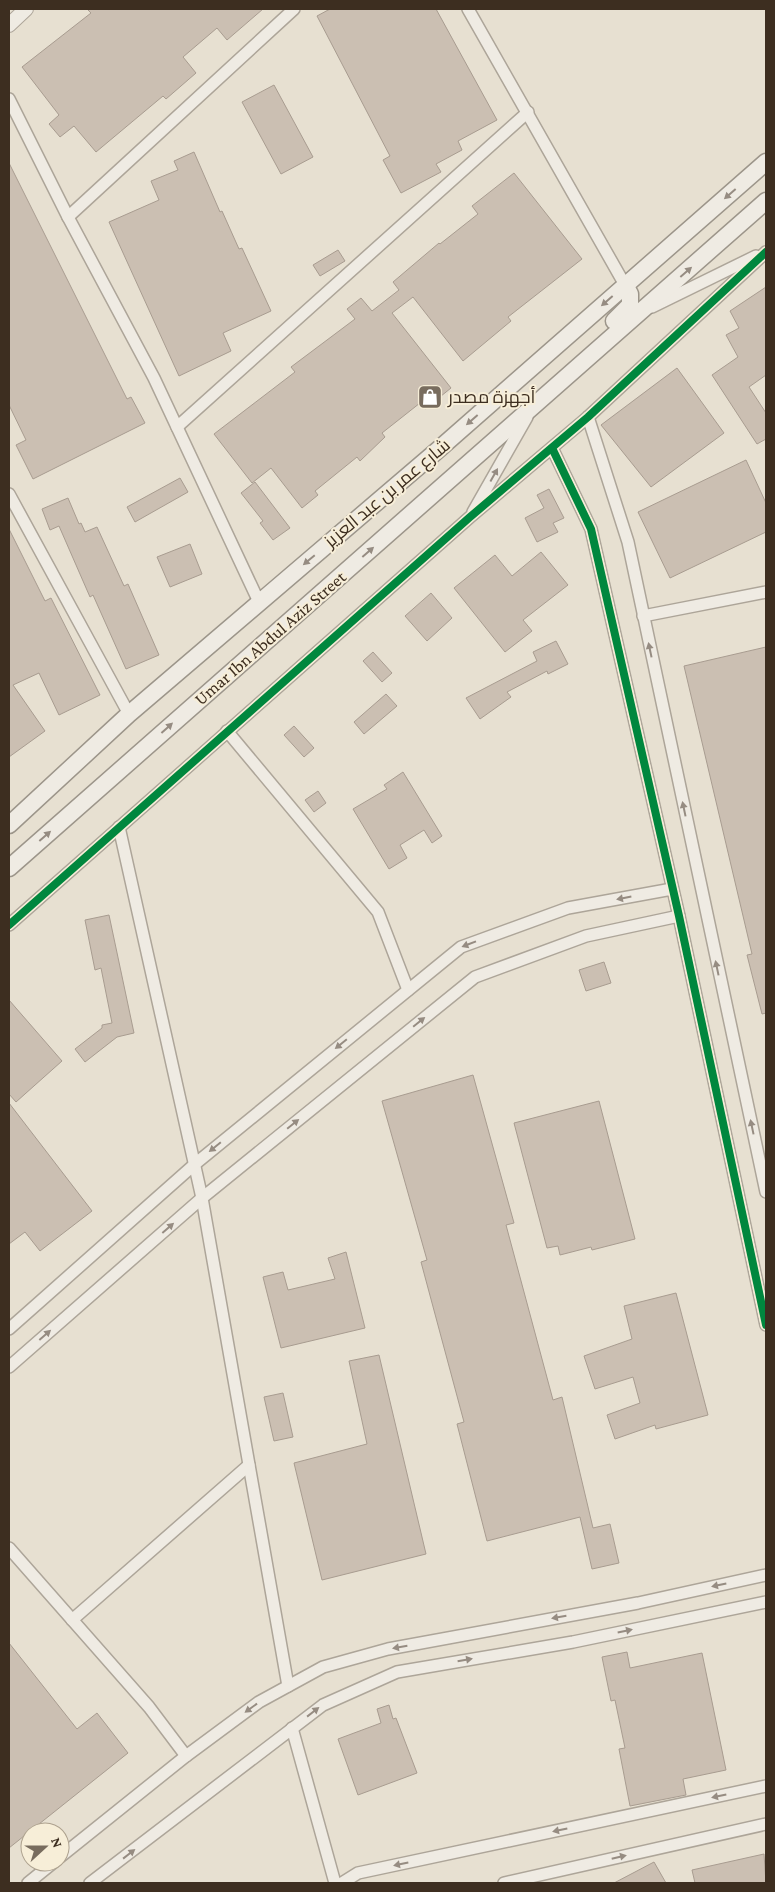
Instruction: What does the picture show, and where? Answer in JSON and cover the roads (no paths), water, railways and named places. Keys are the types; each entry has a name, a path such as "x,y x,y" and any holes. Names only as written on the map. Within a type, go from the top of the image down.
{"main road":[{"name":"شارع عمر بن عبد العزيز","path":"14,821 129,714 439,449 766,162"},
{"path":"531,408 766,201"},
{"path":"564,380 588,344 630,305 630,294 625,285"},
{"name":"Umar Ibn Abdul Aziz Street","path":"9,868 531,408"}],"street":[{"path":"9,25 26,9"},
{"path":"68,217 294,9"},
{"path":"468,9 625,285"},
{"path":"9,99 68,217 154,378 259,602"},
{"path":"178,427 528,112"},
{"path":"743,220 766,210"},
{"path":"637,315 766,252"},
{"path":"9,925 227,731 588,417 766,252"},
{"path":"470,518 531,408"},
{"path":"588,417 628,542 766,1192"},
{"path":"552,448 591,529 672,888 766,1325"},
{"path":"9,494 129,714"},
{"path":"643,616 766,592"},
{"path":"227,731 378,912 408,990"},
{"path":"9,834 14,821"},
{"path":"119,828 202,1198 288,1686"},
{"path":"9,1329 194,1164 461,947 568,908 672,888"},
{"path":"9,1367 202,1198 475,976 586,936 678,916"},
{"path":"72,1620 249,1465"},
{"path":"9,1548 148,1706 186,1756"},
{"path":"70,1849 186,1756 260,1702 323,1667 388,1649 638,1603 766,1575"},
{"path":"90,1883 322,1705 397,1672 573,1642 766,1602"},
{"path":"292,1728 335,1883"},
{"path":"342,1883 358,1873 766,1786"},
{"path":"504,1883 766,1824"},
{"path":"28,1883 42,1872"}],"place":[{"name":"أجهزة مصدر","path":"430,397"}]}
